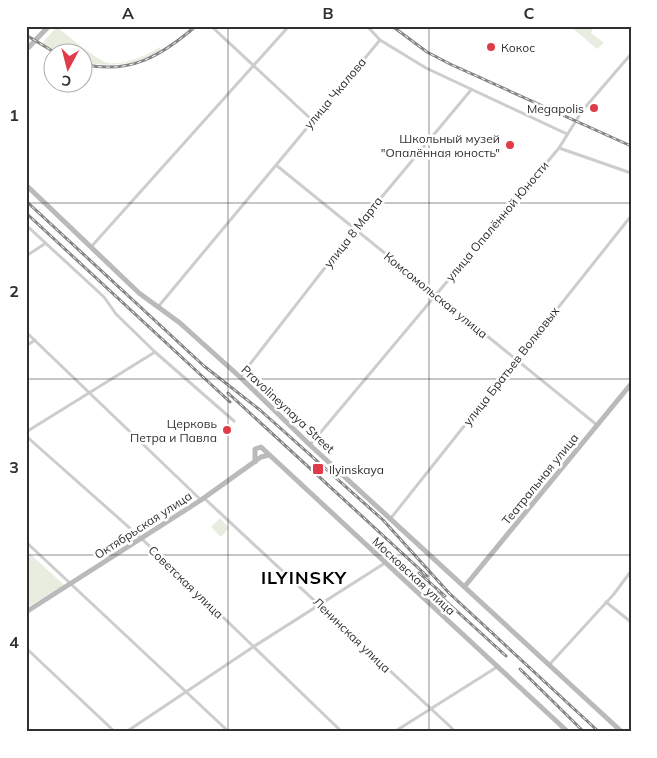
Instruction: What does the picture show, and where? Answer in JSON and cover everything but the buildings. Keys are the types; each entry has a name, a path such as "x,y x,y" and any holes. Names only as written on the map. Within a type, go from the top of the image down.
{"main road":[{"path":"26,50 48,26"},
{"name":"Pravolineynaya Street","path":"26,185 139,293 180,323 240,377 310,445 622,732"},
{"name":"Театральная улица","path":"465,586 631,384"},
{"path":"255,462 256,448 261,447 269,455"},
{"name":"Октябрьская улица","path":"26,612 202,499 255,462 269,455"},
{"name":"Московская улица","path":"269,455 568,732"}],"street":[{"path":"211,26 312,120"},
{"path":"91,248 289,26"},
{"path":"367,26 380,40 426,68 567,134"},
{"name":"улица Чкалова","path":"158,307 380,40"},
{"name":"улица Опалённой Юности","path":"310,445 559,148 582,111 631,54"},
{"name":"улица 8 Марта","path":"240,377 355,229 471,90"},
{"path":"559,148 631,173"},
{"name":"Комсомольская улица","path":"276,165 597,425"},
{"name":"улица Братьев Волковых","path":"391,518 631,216"},
{"path":"26,225 104,297 116,314 155,352 234,421"},
{"path":"26,256 46,244"},
{"name":"Ленинская улица","path":"26,332 202,499 320,604 456,732"},
{"path":"26,346 35,340"},
{"path":"26,432 155,352"},
{"name":"Советская улица","path":"26,436 140,538 342,732"},
{"path":"26,542 229,732"},
{"path":"126,732 186,691 386,563"},
{"path":"549,665 606,602 631,571"},
{"path":"606,602 631,622"},
{"path":"26,648 115,732"},
{"path":"394,732 498,667"}],"shaded area":[{"path":"570,26 594,26 591,33 604,43 597,49"},
{"path":"57,27 76,42 43,42"},
{"path":"160,47 161,51 134,62 106,65 92,64 92,54 108,63 121,63 149,54"},
{"path":"220,518 229,528 221,537 211,527"},
{"path":"26,550 64,585 26,608"}],"railway":[{"path":"92,66 115,67 130,65 144,60 170,46 196,26"},
{"path":"392,26 427,52 450,64 631,146"},
{"path":"26,35 42,45"},
{"path":"26,201 204,366 260,410 383,520 449,593 599,732"},
{"path":"26,213 230,402"},
{"path":"228,393 427,576"},
{"path":"419,573 445,596"},
{"path":"437,593 506,656"},
{"path":"520,669 584,732"}],"place":[{"name":"Кокос","path":"491,47"},
{"name":"Megapolis","path":"594,108"},
{"name":"Школьный музей \"Опалённая юность\"","path":"510,145"},
{"name":"Церковь Петра и Павла","path":"227,430"},
{"name":"Ilyinskaya","path":"318,469"}],"district":[{"name":"ILYINSKY","path":"304,577"}]}
